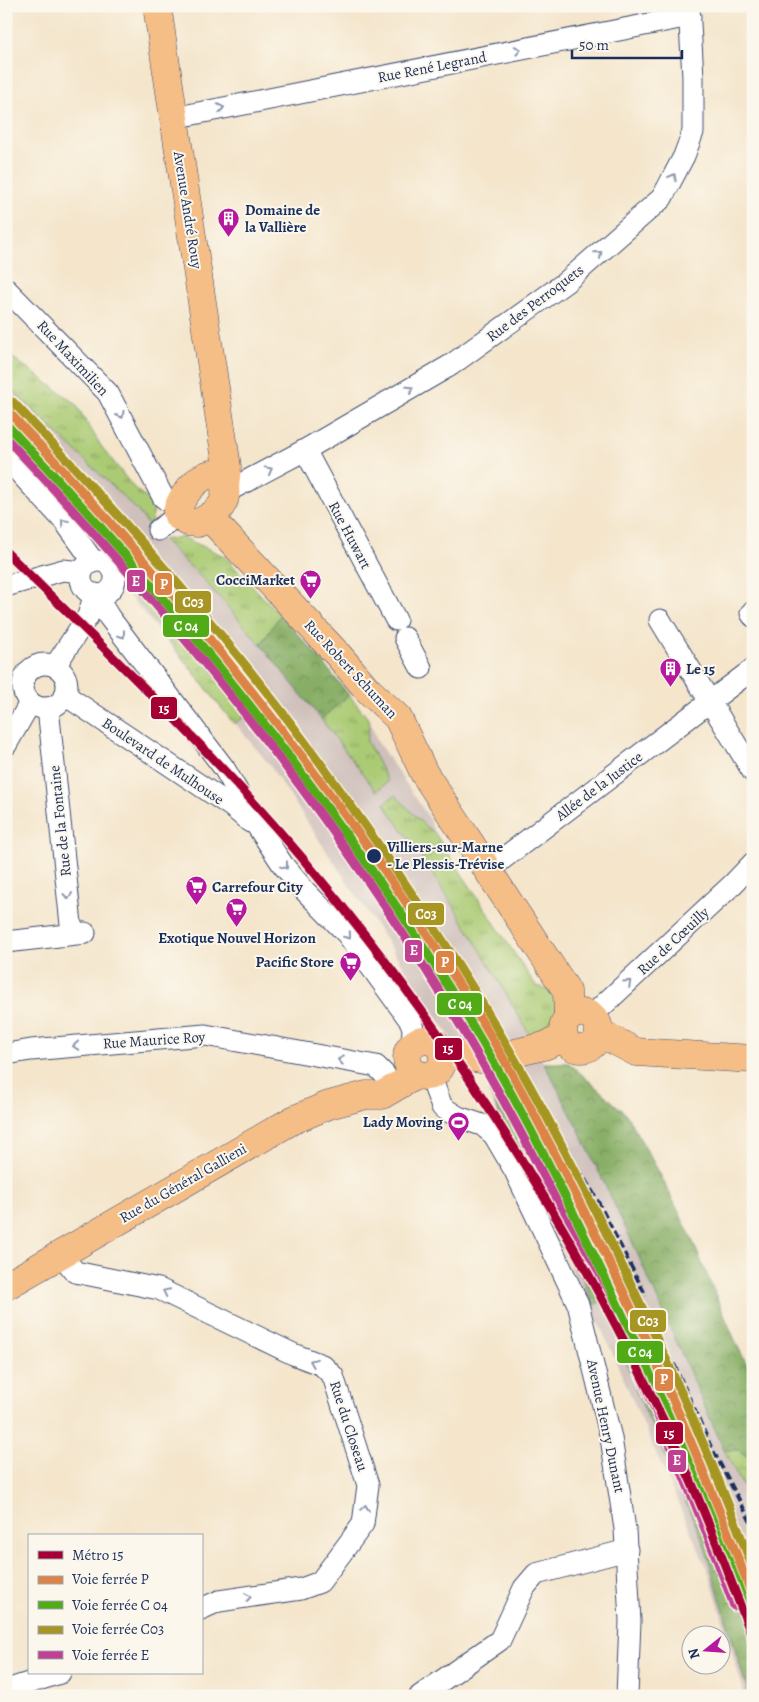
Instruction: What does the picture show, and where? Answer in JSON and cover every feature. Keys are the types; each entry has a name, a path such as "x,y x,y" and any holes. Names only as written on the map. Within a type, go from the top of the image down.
{"main road":[{"name":"Avenue André Rouy","path":"158,6 218,414 214,436 217,485"},
{"path":"217,485 220,507 209,517 198,523 171,518 184,497 217,485"},
{"name":"Rue Robert Schuman","path":"209,517 327,642 363,685 398,718 424,773 567,991 583,1028"},
{"path":"425,1063 486,1060 544,1046 583,1028 636,1052 753,1059"},
{"name":"Rue du Général Gallieni","path":"366,1094 385,1076 425,1063"},
{"name":"Rue du Général Gallieni","path":"6,1286 293,1120 328,1105 366,1094 382,1095 425,1063"}],"street":[{"name":"Rue René Legrand","path":"173,118 689,11"},
{"name":"Rue des Perroquets","path":"217,485 305,450 451,365 566,282 662,198 684,156 693,132 689,11"},
{"name":"Rue Maximilien","path":"6,289 108,393 163,497 171,518"},
{"name":"Rue Huwart","path":"305,450 421,668"},
{"path":"6,458 64,522 116,574 114,586 105,594 95,594"},
{"path":"6,586 63,570 103,563"},
{"path":"103,563 84,586 95,594 115,625 224,768 258,828"},
{"path":"55,666 88,616 95,594"},
{"path":"660,620 753,772"},
{"path":"41,664 55,666 64,676 65,696 55,706 39,706 23,691 22,684 28,671 41,664"},
{"name":"Allée de la Justice","path":"488,870 753,668"},
{"name":"Boulevard de Mulhouse","path":"65,696 231,806 258,828"},
{"path":"6,745 39,706"},
{"name":"Rue de la Fontaine","path":"6,942 79,934 39,706"},
{"name":"Avenue Henry Dunant","path":"258,828 291,875 347,934 411,1022 442,1107 458,1118 482,1125 494,1135 516,1171 578,1304 611,1438 627,1550 630,1621 627,1696"},
{"name":"Rue de Cœuilly","path":"583,1028 599,1009 753,863"},
{"name":"Rue Maurice Roy","path":"6,1054 31,1050 205,1035 376,1066 385,1076"},
{"name":"Rue du Closeau","path":"61,1254 75,1272 159,1289 293,1354 322,1365 333,1376 368,1485 363,1524 320,1582 301,1589 219,1601 202,1609"},
{"path":"420,1696 500,1640 524,1588 536,1574 627,1550"},
{"path":"12,1688 57,1674"}],"shaded area":[{"path":"6,361 101,446 133,487 155,505 150,527 163,540 182,537 224,556 316,654 370,721 377,741 430,819 434,832 536,986 543,987 534,1041 544,1063 569,1063 626,1114 659,1172 690,1235 737,1345 753,1376 753,1696 745,1696 732,1652 732,1624 724,1624 709,1573 602,1330 503,1131 489,1092 499,1069 453,1041 268,763 121,586 138,563 119,540 97,546 6,446"}],"green space":[{"path":"6,353 75,403 101,446 133,487 155,505 150,527 137,510 6,384"},
{"path":"6,420 119,540 97,546 85,537 6,448"},
{"path":"182,537 224,556 280,615 261,645 205,581 163,540"},
{"path":"141,566 183,625 194,648 247,715 234,724 126,585"},
{"path":"280,615 316,654 349,695 321,719 261,645"},
{"path":"349,695 370,721 367,741 388,782 376,791 321,719"},
{"path":"395,795 426,827 434,832 536,986 547,990 554,999 557,1010 554,1022 548,1030 533,1041 462,920 384,804"},
{"path":"544,1063 569,1063 626,1114 659,1172 690,1235 737,1345 753,1376 753,1460 738,1450 724,1450 634,1246 578,1128"},
{"path":"499,1069 598,1263 693,1468 753,1629 753,1696 749,1696 732,1639 732,1624 728,1624 703,1541 636,1391 612,1319 601,1302 593,1305 580,1269 489,1092"},
{"path":"724,1450 738,1450 753,1460 753,1505"}],"tunnel":[{"path":"128,554 158,530"}],"railway":[{"path":"20,423 151,548 224,635 349,803 447,951 505,1044 548,1120 595,1196 646,1296"},
{"path":"674,1364 711,1447 753,1526"}],"metro line":[{"name":"15","path":"6,552 159,703 269,820 358,926 458,1062 548,1204 630,1352 691,1480 753,1639"}],"rail line":[{"name":"C03","path":"13,402 134,533 286,716 391,863 457,963 536,1097 605,1231 684,1399 727,1500 753,1569"},
{"name":"P","path":"6,409 133,549 254,694 366,844 470,1002 537,1119 619,1283 661,1372 736,1552 753,1598"},
{"name":"E","path":"6,438 129,573 246,714 354,862 405,937 454,1015 521,1133 604,1297 682,1472 734,1606"}],"transit line":[{"path":"6,424 130,561 248,703 358,851 460,1005 526,1122 609,1285 690,1465 744,1602"}],"place":[{"name":"Domaine de la Vallière","path":"229,238"},
{"name":"CocciMarket","path":"311,599"},
{"name":"Le 15","path":"670,688"},
{"name":"Villiers-sur-Marne - Le Plessis-Trévise","path":"374,856"},
{"name":"Carrefour City","path":"196,906"},
{"name":"Exotique Nouvel Horizon","path":"237,928"},
{"name":"Pacific Store","path":"350,981"},
{"name":"Lady Moving","path":"459,1141"}]}
